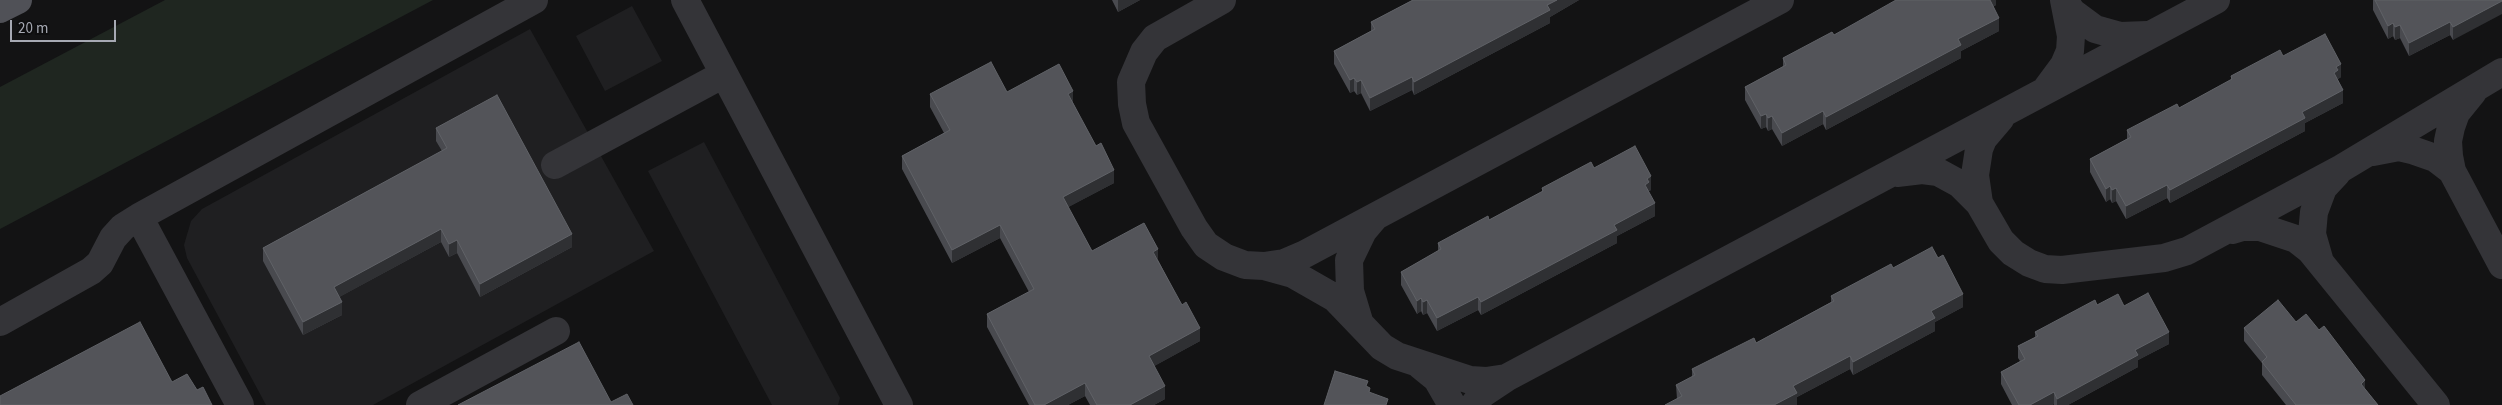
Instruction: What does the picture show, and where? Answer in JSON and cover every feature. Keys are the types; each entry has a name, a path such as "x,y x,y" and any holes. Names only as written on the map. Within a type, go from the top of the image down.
{"main road":[{"path":"0,9 18,0"}],"lane":[{"path":"0,322 91,271 100,263 113,238 123,227 139,217 534,0"},
{"path":"685,0 899,405"},
{"path":"1222,0 1155,38 1144,52 1131,82 1132,104 1136,124 1194,228 1206,245 1224,257 1245,265 1264,266 1284,263 1304,254 1780,0"},
{"path":"2064,0 2072,12 2095,29 2120,36 2152,34"},
{"path":"2044,91 2060,72 2070,51 2071,36 2064,0"},
{"path":"1474,405 1482,394 1506,378 2216,0"},
{"path":"554,165 724,74"},
{"path":"1889,175 1922,170 1938,172 1960,184 1979,203 2001,241 2013,253 2029,263 2045,269 2062,270 2164,258 2187,251 2352,162 2491,78"},
{"path":"2491,78 2465,101 2451,127 2448,141 2452,171 2502,265"},
{"path":"1979,203 1975,175 1979,149 1989,131 2008,111"},
{"path":"2320,262 2312,234 2314,212 2323,188 2352,162 2399,147 2424,153 2444,164 2452,171"},
{"path":"1361,325 1350,291 1348,277 1349,260 1363,231 1377,215"},
{"path":"139,217 240,405"},
{"path":"2221,233 2242,227 2260,227 2296,239 2320,262 2436,405"},
{"path":"1264,266 1292,274 1335,298 1382,348 1418,363 1470,380 1486,381 1506,378"},
{"path":"420,405 556,331"},
{"path":"1418,363 1437,379 1452,405"}],"shaded area":[{"path":"165,0 433,0 0,229 0,87"},
{"path":"632,6 662,61 605,91 576,36"},
{"path":"530,29 654,251 373,405 266,405 187,258 184,245 191,221 202,209"},
{"path":"704,142 840,398 838,405 772,405 648,171"}],"building":[{"path":"1413,0 1557,0 1547,5 1550,10 1414,82 1412,77 1370,98 1361,80 1357,82 1354,78 1350,80 1334,51 1375,29 1371,22"},
{"path":"1896,0 1990,0 1999,18 1958,39 1961,45 1826,117 1823,111 1782,133 1772,116 1768,118 1766,114 1761,116 1745,87 1786,65 1783,58 1832,32 1834,35"},
{"path":"2375,0 2502,1 2453,27 2450,22 2409,43 2400,25 2395,27 2393,23 2388,26"},
{"path":"2325,34 2341,64 2336,67 2338,70 2334,73 2343,90 2302,112 2305,118 2170,190 2167,185 2126,206 2116,188 2112,190 2110,186 2106,189 2090,159 2131,137 2127,130 2177,104 2179,108 2232,79 2231,76 2280,50 2283,56"},
{"path":"991,62 1007,92 1059,64 1073,91 1068,94 1096,146 1101,143 1114,170 1063,197 1092,251 1144,223 1158,249 1153,252 1182,305 1186,302 1200,328 1149,356 1165,386 1130,405 1097,405 1085,383 1044,405 1035,405 987,314 1034,289 1000,225 952,250 902,156 950,130 930,94"},
{"path":"497,95 572,234 480,284 457,240 449,244 441,229 334,287 342,302 303,322 263,248 447,148 436,128"},
{"path":"1635,146 1651,176 1647,179 1649,182 1645,185 1655,203 1614,225 1617,230 1481,302 1478,297 1437,318 1427,300 1423,302 1421,298 1417,301 1401,272 1441,249 1438,243 1488,216 1489,220 1543,191 1542,188 1591,162 1594,168"},
{"path":"1932,247 1938,258 1943,255 1963,294 1931,311 1935,318 1853,362 1850,356 1793,386 1797,393 1774,405 1665,405 1682,396 1676,385 1695,375 1692,369 1754,338 1756,343 1834,301 1831,296 1891,264 1893,268"},
{"path":"2148,293 2169,332 2135,350 2138,355 2057,399 2054,392 2030,405 2019,405 2001,372 2025,359 2018,346 2038,336 2035,332 2095,300 2097,305 2118,294 2124,306"},
{"path":"2278,300 2296,322 2306,314 2319,330 2324,326 2365,380 2361,384 2378,405 2296,405 2262,362 2267,357 2244,328"},
{"path":"140,322 172,382 187,374 197,390 203,387 212,405 0,405 0,396"},
{"path":"579,342 611,402 627,394 633,405 458,405"},
{"path":"1335,371 1368,381 1366,386 1370,388 1369,392 1388,399 1386,405 1324,405"}]}
